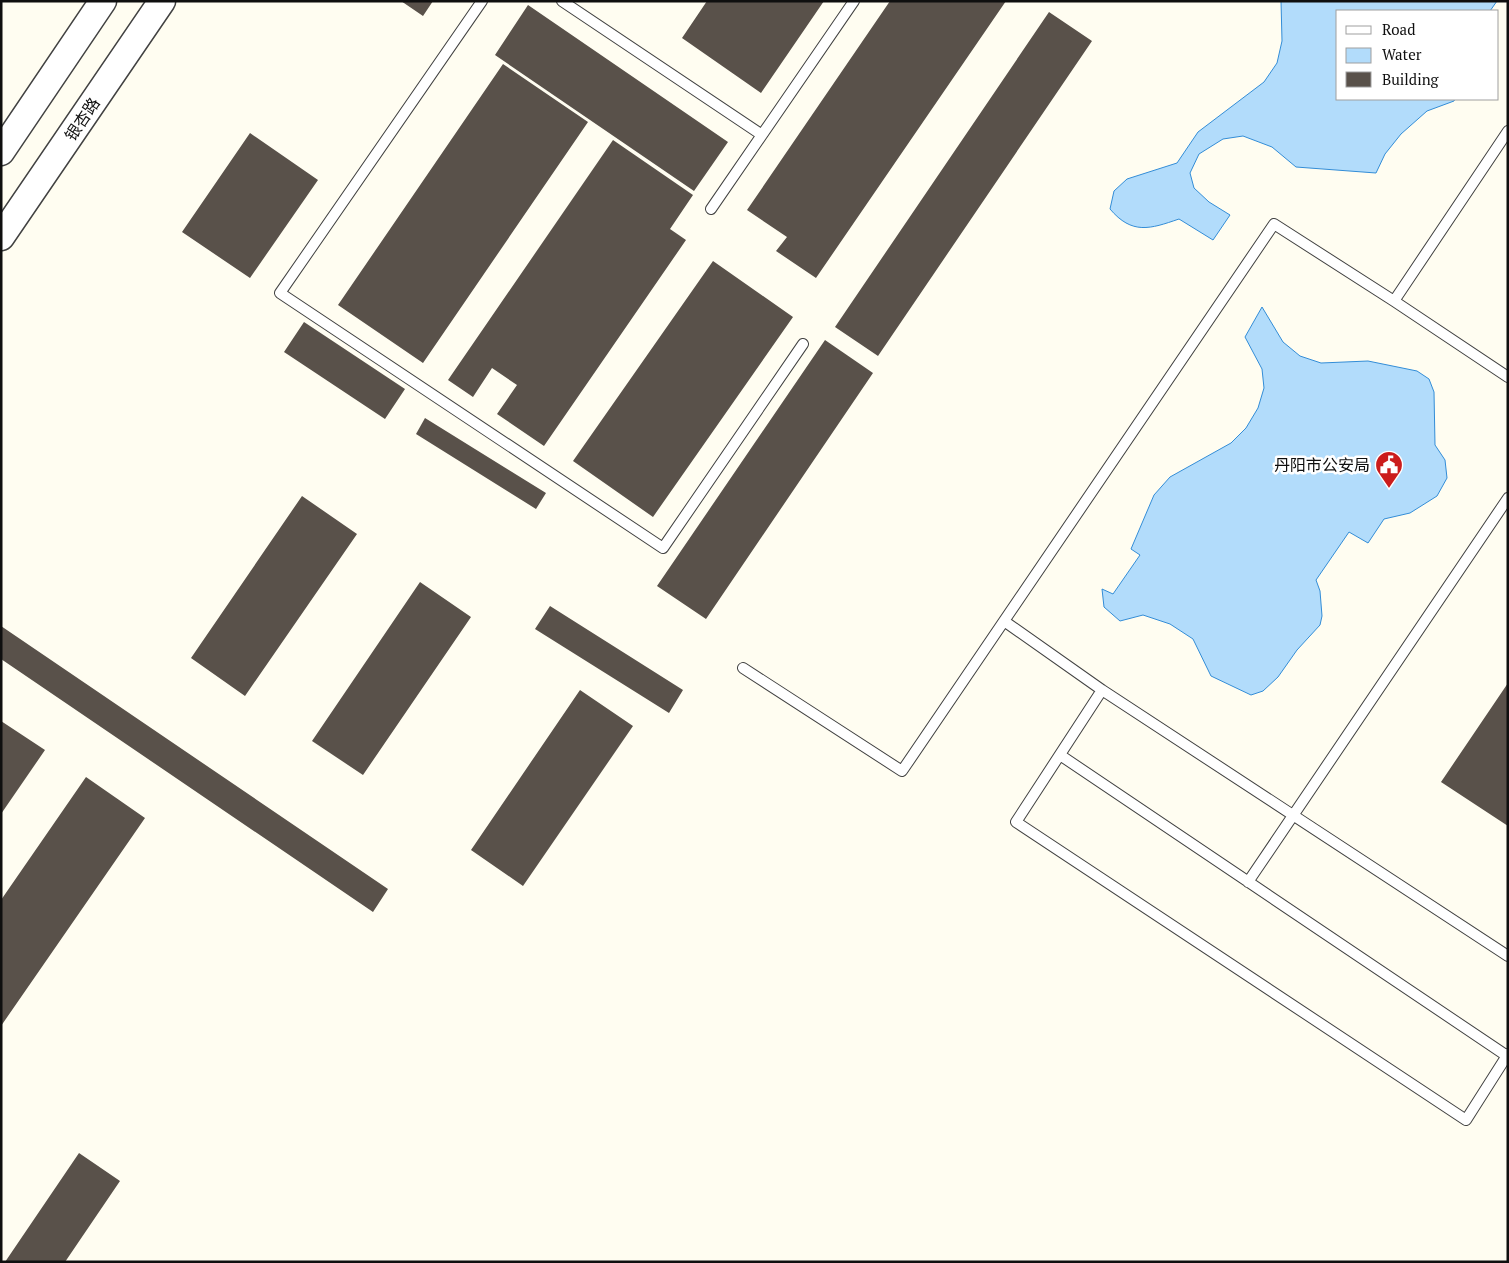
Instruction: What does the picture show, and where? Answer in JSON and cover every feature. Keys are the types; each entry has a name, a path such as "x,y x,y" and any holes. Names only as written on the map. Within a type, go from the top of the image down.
{"street":[{"path":"1,152 103,1"},
{"name":"银杏路","path":"1,237 162,1"}],"lane":[{"path":"482,1 280,293 663,548 802,344"},
{"path":"562,1 762,135"},
{"path":"711,209 854,1"},
{"path":"1394,301 1508,130"},
{"path":"743,668 902,771 1274,224 1508,377"},
{"path":"1248,882 1508,498"},
{"path":"1004,622 1102,690 1508,956"},
{"path":"1060,755 1507,1055 1466,1120 1016,822 1102,690"}],"water":[{"path":"1281,1 1497,1 1491,10 1336,10 1336,100 1454,100 1427,111 1401,134 1385,154 1376,173 1296,167 1272,147 1243,136 1223,139 1199,154 1190,173 1194,188 1209,202 1230,215 1213,240 1179,219 1142,228 1126,223 1118,217 1110,209 1114,191 1127,179 1177,163 1198,132 1264,82 1277,63 1282,41"},
{"path":"1262,307 1283,342 1300,356 1321,363 1368,361 1417,371 1429,379 1434,392 1435,445 1445,460 1447,478 1437,496 1410,513 1384,519 1368,543 1349,532 1316,580 1320,591 1322,616 1320,625 1297,650 1278,677 1263,691 1251,695 1211,676 1193,639 1170,624 1143,615 1120,621 1104,607 1102,589 1113,594 1140,555 1131,549 1154,495 1170,477 1231,443 1246,428 1258,408 1264,388 1262,369 1245,337"}],"building":[{"path":"401,1 433,1 423,16"},
{"path":"707,1 824,1 761,93 682,38"},
{"path":"890,1 1006,1 816,278 776,251 787,237 747,210"},
{"path":"528,5 728,142 694,191 495,55"},
{"path":"1049,12 1092,41 878,356 835,327"},
{"path":"503,64 588,122 423,363 338,305"},
{"path":"250,133 318,180 250,278 182,232"},
{"path":"613,140 693,195 670,229 686,240 544,446 497,414 517,385 492,368 473,397 448,380"},
{"path":"713,261 793,317 653,517 573,461"},
{"path":"304,322 405,389 385,419 284,352"},
{"path":"825,340 873,373 706,619 657,586"},
{"path":"425,418 546,493 536,509 416,434"},
{"path":"302,496 357,534 245,696 191,658"},
{"path":"420,582 471,617 363,775 312,741"},
{"path":"550,606 683,690 669,713 535,629"},
{"path":"1,626 388,889 373,912 1,659"},
{"path":"1508,683 1508,826 1441,782"},
{"path":"580,690 633,726 523,886 471,850"},
{"path":"1,721 45,750 1,814"},
{"path":"86,777 145,818 1,1026 1,900"},
{"path":"79,1153 120,1181 65,1262 5,1262"}],"place":[{"name":"丹阳市公安局","path":"1389,489"}]}
